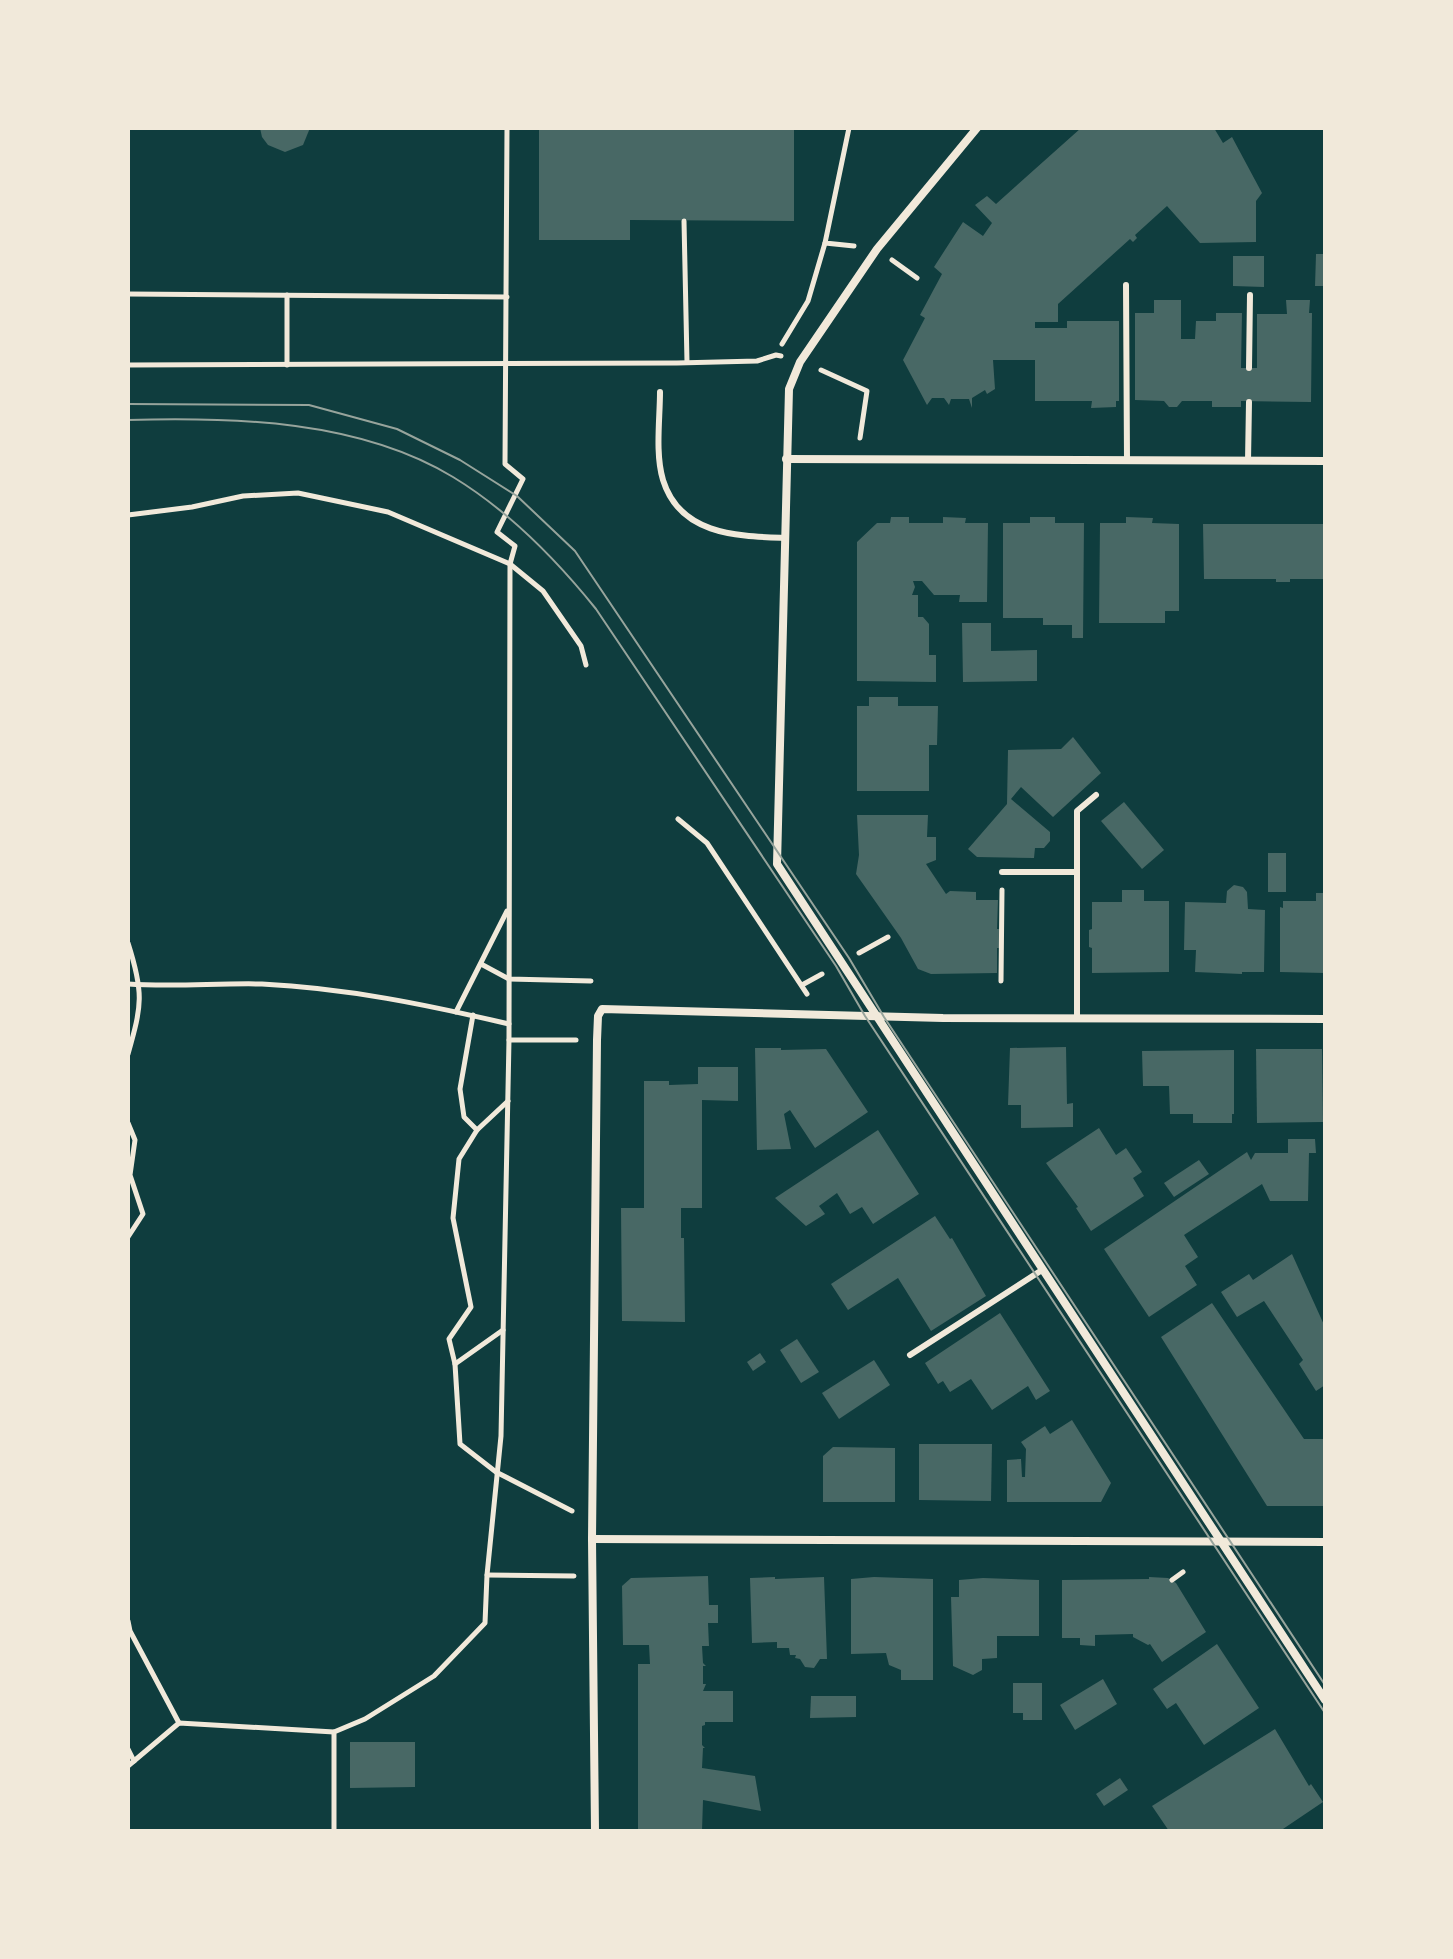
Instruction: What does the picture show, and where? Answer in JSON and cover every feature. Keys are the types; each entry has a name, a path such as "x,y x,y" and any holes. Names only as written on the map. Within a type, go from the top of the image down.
{"street":[{"path":"977,128 877,249 800,362 789,389 777,864 1325,1700"},
{"path":"786,459 1325,461"},
{"path":"595,1831 592,1539 597,1040 598,1016 602,1009 874,1016 1325,1019"},
{"path":"592,1539 1325,1542"}],"lane":[{"path":"1126,285 1127,460"},
{"path":"1249,368 1250,295"},
{"path":"660,392 663,479 673,498 702,527 741,537 784,538"},
{"path":"1248,461 1249,402"},
{"path":"1077,1018 1077,811 1096,795"},
{"path":"1002,872 1077,872"},
{"path":"910,1355 1042,1270"}],"path":[{"path":"128,1766 179,1723 334,1732 365,1719 434,1676 485,1623 501,1436 509,1040 510,564 515,546 497,532 523,479 505,464 507,128"},
{"path":"776,355 808,301 825,243 849,128"},
{"path":"684,221 687,362"},
{"path":"825,243 877,249"},
{"path":"128,294 507,297"},
{"path":"287,295 287,365"},
{"path":"128,365 757,361 776,355 831,373 867,391 858,459"},
{"path":"128,515 192,507 243,496 298,493 388,512 510,564 543,591 581,646 586,665"},
{"path":"678,819 707,843 819,1015"},
{"path":"1001,981 1002,872"},
{"path":"456,1012 509,906"},
{"path":"128,943 140,985 140,1011 128,1054"},
{"path":"481,964 509,979 591,981"},
{"path":"128,984 277,986 404,1000 509,1024"},
{"path":"473,1015 460,1089 464,1117 477,1130"},
{"path":"509,1040 597,1040"},
{"path":"508,1101 477,1130 459,1159 453,1218 471,1307 449,1339 455,1364 460,1444 496,1472 582,1516 592,1539"},
{"path":"128,1123 135,1140 129,1164 130,1175 143,1214 128,1237"},
{"path":"455,1364 503,1330"},
{"path":"1172,1580 1183,1572"},
{"path":"487,1575 592,1576"},
{"path":"128,1621 129,1631 179,1723"},
{"path":"334,1732 334,1831"},
{"path":"128,1749 134,1761"}],"building":[{"path":"260,128 310,128 303,145 285,152 268,145"},
{"path":"539,128 794,128 794,221 630,220 630,240 539,240"},
{"path":"1081,128 1214,128 1223,143 1232,137 1262,193 1256,201 1256,242 1200,243 1167,206 1135,235 1137,238 1133,242 1130,239 1058,304 1058,322 1035,322 1035,328 1067,328 1067,321 1119,321 1119,401 1116,401 1116,407 1091,408 1092,401 1035,401 1035,360 993,360 995,389 987,394 985,390 972,398 972,408 969,399 951,399 949,405 944,398 932,398 927,405 903,360 925,318 920,315 942,274 934,267 963,222 983,236 992,223 975,205 987,196 996,204"},
{"path":"1316,254 1325,254 1325,286 1315,286"},
{"path":"1233,256 1264,256 1264,287 1233,286"},
{"path":"1154,300 1181,300 1181,339 1195,339 1196,321 1216,321 1216,313 1242,313 1241,368 1257,368 1257,314 1287,314 1286,300 1310,300 1311,402 1241,401 1241,407 1212,407 1212,401 1182,401 1177,407 1169,407 1164,401 1135,400 1135,313 1154,313"},
{"path":"891,517 909,517 909,523 943,523 943,517 966,518 965,523 988,523 987,602 959,602 960,595 934,595 922,581 913,581 915,587 912,595 918,595 918,617 923,617 929,624 929,655 936,655 936,682 857,681 857,542 877,523 890,523"},
{"path":"1030,517 1055,517 1055,523 1084,523 1083,638 1072,638 1072,625 1043,625 1043,618 1003,618 1003,523 1030,523"},
{"path":"1126,517 1153,518 1152,523 1179,524 1179,611 1165,611 1165,623 1099,623 1100,523 1126,523"},
{"path":"1203,524 1325,524 1325,579 1276,582 1276,579 1204,579"},
{"path":"962,623 991,623 991,651 1037,650 1037,681 963,682"},
{"path":"869,697 898,697 898,706 938,706 937,745 929,745 929,791 857,791 857,706 869,706"},
{"path":"1073,737 1101,773 1053,817 1021,787 1011,799 1050,832 1050,841 1044,848 1035,848 1034,858 977,857 968,849 1007,804 1008,750 1061,749"},
{"path":"1124,802 1164,850 1142,869 1101,821"},
{"path":"857,815 928,815 927,837 936,837 936,860 926,864 946,894 950,891 976,892 976,900 998,900 1000,948 997,948 997,973 931,974 918,969 901,938 856,874 859,855"},
{"path":"1268,853 1286,853 1286,892 1268,892"},
{"path":"1234,885 1243,887 1247,892 1248,909 1265,910 1264,972 1195,972 1196,950 1184,950 1185,902 1226,903 1227,891"},
{"path":"1122,890 1144,890 1144,901 1169,901 1169,972 1092,973 1089,930 1092,929 1092,902 1122,902"},
{"path":"1316,893 1325,893 1325,973 1280,972 1280,907 1283,908 1283,901 1316,901"},
{"path":"1066,1047 1067,1104 1073,1103 1073,1127 1021,1128 1021,1105 1008,1105 1010,1048"},
{"path":"755,1048 826,1049 868,1112 815,1148 790,1110 784,1114 791,1149 757,1150"},
{"path":"1256,1049 1322,1049 1323,1122 1257,1123"},
{"path":"1234,1050 1232,1123 1193,1123 1193,1114 1170,1114 1169,1086 1143,1086 1142,1051"},
{"path":"698,1067 738,1067 738,1101 702,1100 702,1208 681,1208 685,1322 622,1321 621,1208 644,1208 644,1081 669,1081 669,1085 698,1084"},
{"path":"1099,1128 1116,1155 1126,1148 1142,1172 1133,1178 1144,1196 1091,1231 1078,1207 1046,1163"},
{"path":"878,1130 919,1194 873,1224 862,1207 850,1214 837,1193 819,1206 825,1214 806,1226 775,1198"},
{"path":"1288,1139 1315,1139 1316,1153 1309,1153 1308,1201 1270,1201 1262,1184 1184,1235 1198,1257 1185,1266 1197,1285 1149,1317 1104,1249 1247,1152 1251,1160 1255,1153 1288,1153"},
{"path":"1199,1160 1209,1174 1174,1197 1164,1183"},
{"path":"935,1216 952,1238 986,1296 931,1331 898,1278 848,1310 831,1284"},
{"path":"1292,1254 1325,1327 1325,1385 1316,1391 1299,1364 1303,1360 1264,1301 1237,1317 1221,1292 1249,1274 1253,1280"},
{"path":"1212,1303 1304,1439 1325,1439 1325,1506 1267,1506 1161,1337"},
{"path":"1000,1313 1050,1391 1036,1400 1028,1386 992,1410 971,1379 950,1392 943,1381 938,1384 925,1363"},
{"path":"797,1339 819,1372 801,1383 780,1350"},
{"path":"760,1353 766,1362 753,1371 747,1362"},
{"path":"874,1360 890,1385 839,1419 822,1393"},
{"path":"1072,1420 1111,1483 1101,1502 1007,1502 1007,1460 1021,1459 1022,1477 1025,1477 1026,1449 1021,1442 1045,1426 1050,1434"},
{"path":"919,1444 992,1444 991,1501 919,1500"},
{"path":"833,1447 895,1448 895,1502 823,1502 823,1456"},
{"path":"708,1576 709,1605 718,1605 718,1623 708,1623 709,1646 702,1646 706,1666 703,1666 703,1684 706,1684 703,1691 733,1691 733,1722 705,1722 702,1726 702,1745 705,1748 702,1768 755,1776 761,1811 703,1800 702,1831 638,1831 638,1664 650,1664 649,1645 623,1645 622,1586 631,1578"},
{"path":"824,1577 827,1659 820,1659 814,1668 805,1667 800,1659 795,1658 796,1655 790,1655 789,1648 777,1648 777,1642 752,1643 750,1578"},
{"path":"1168,1578 1176,1583 1206,1632 1162,1662 1150,1644 1133,1637 1133,1634 1095,1635 1095,1646 1080,1645 1080,1638 1062,1638 1062,1580"},
{"path":"851,1579 933,1579 933,1680 901,1680 901,1670 889,1665 886,1653 851,1654"},
{"path":"959,1580 1039,1580 1039,1636 997,1636 997,1658 982,1659 982,1670 973,1675 953,1666 951,1597 959,1597"},
{"path":"1217,1644 1259,1708 1204,1745 1176,1703 1167,1709 1153,1689"},
{"path":"1103,1679 1117,1704 1075,1730 1060,1705"},
{"path":"1013,1683 1042,1683 1042,1720 1023,1720 1023,1713 1013,1713"},
{"path":"811,1696 856,1696 856,1717 810,1718"},
{"path":"1275,1729 1309,1786 1311,1784 1323,1802 1280,1831 1169,1831 1152,1806"},
{"path":"350,1742 415,1742 415,1787 350,1788"},
{"path":"1120,1778 1128,1790 1104,1806 1096,1794"}],"tram line":[{"path":"128,404 309,405 397,429 460,460 517,496 575,551 849,958 884,1017 1325,1685"},
{"path":"128,420 211,420 295,426 378,444 416,458 474,490 512,520 564,572 596,609 836,966 865,1016 1325,1713"}]}
